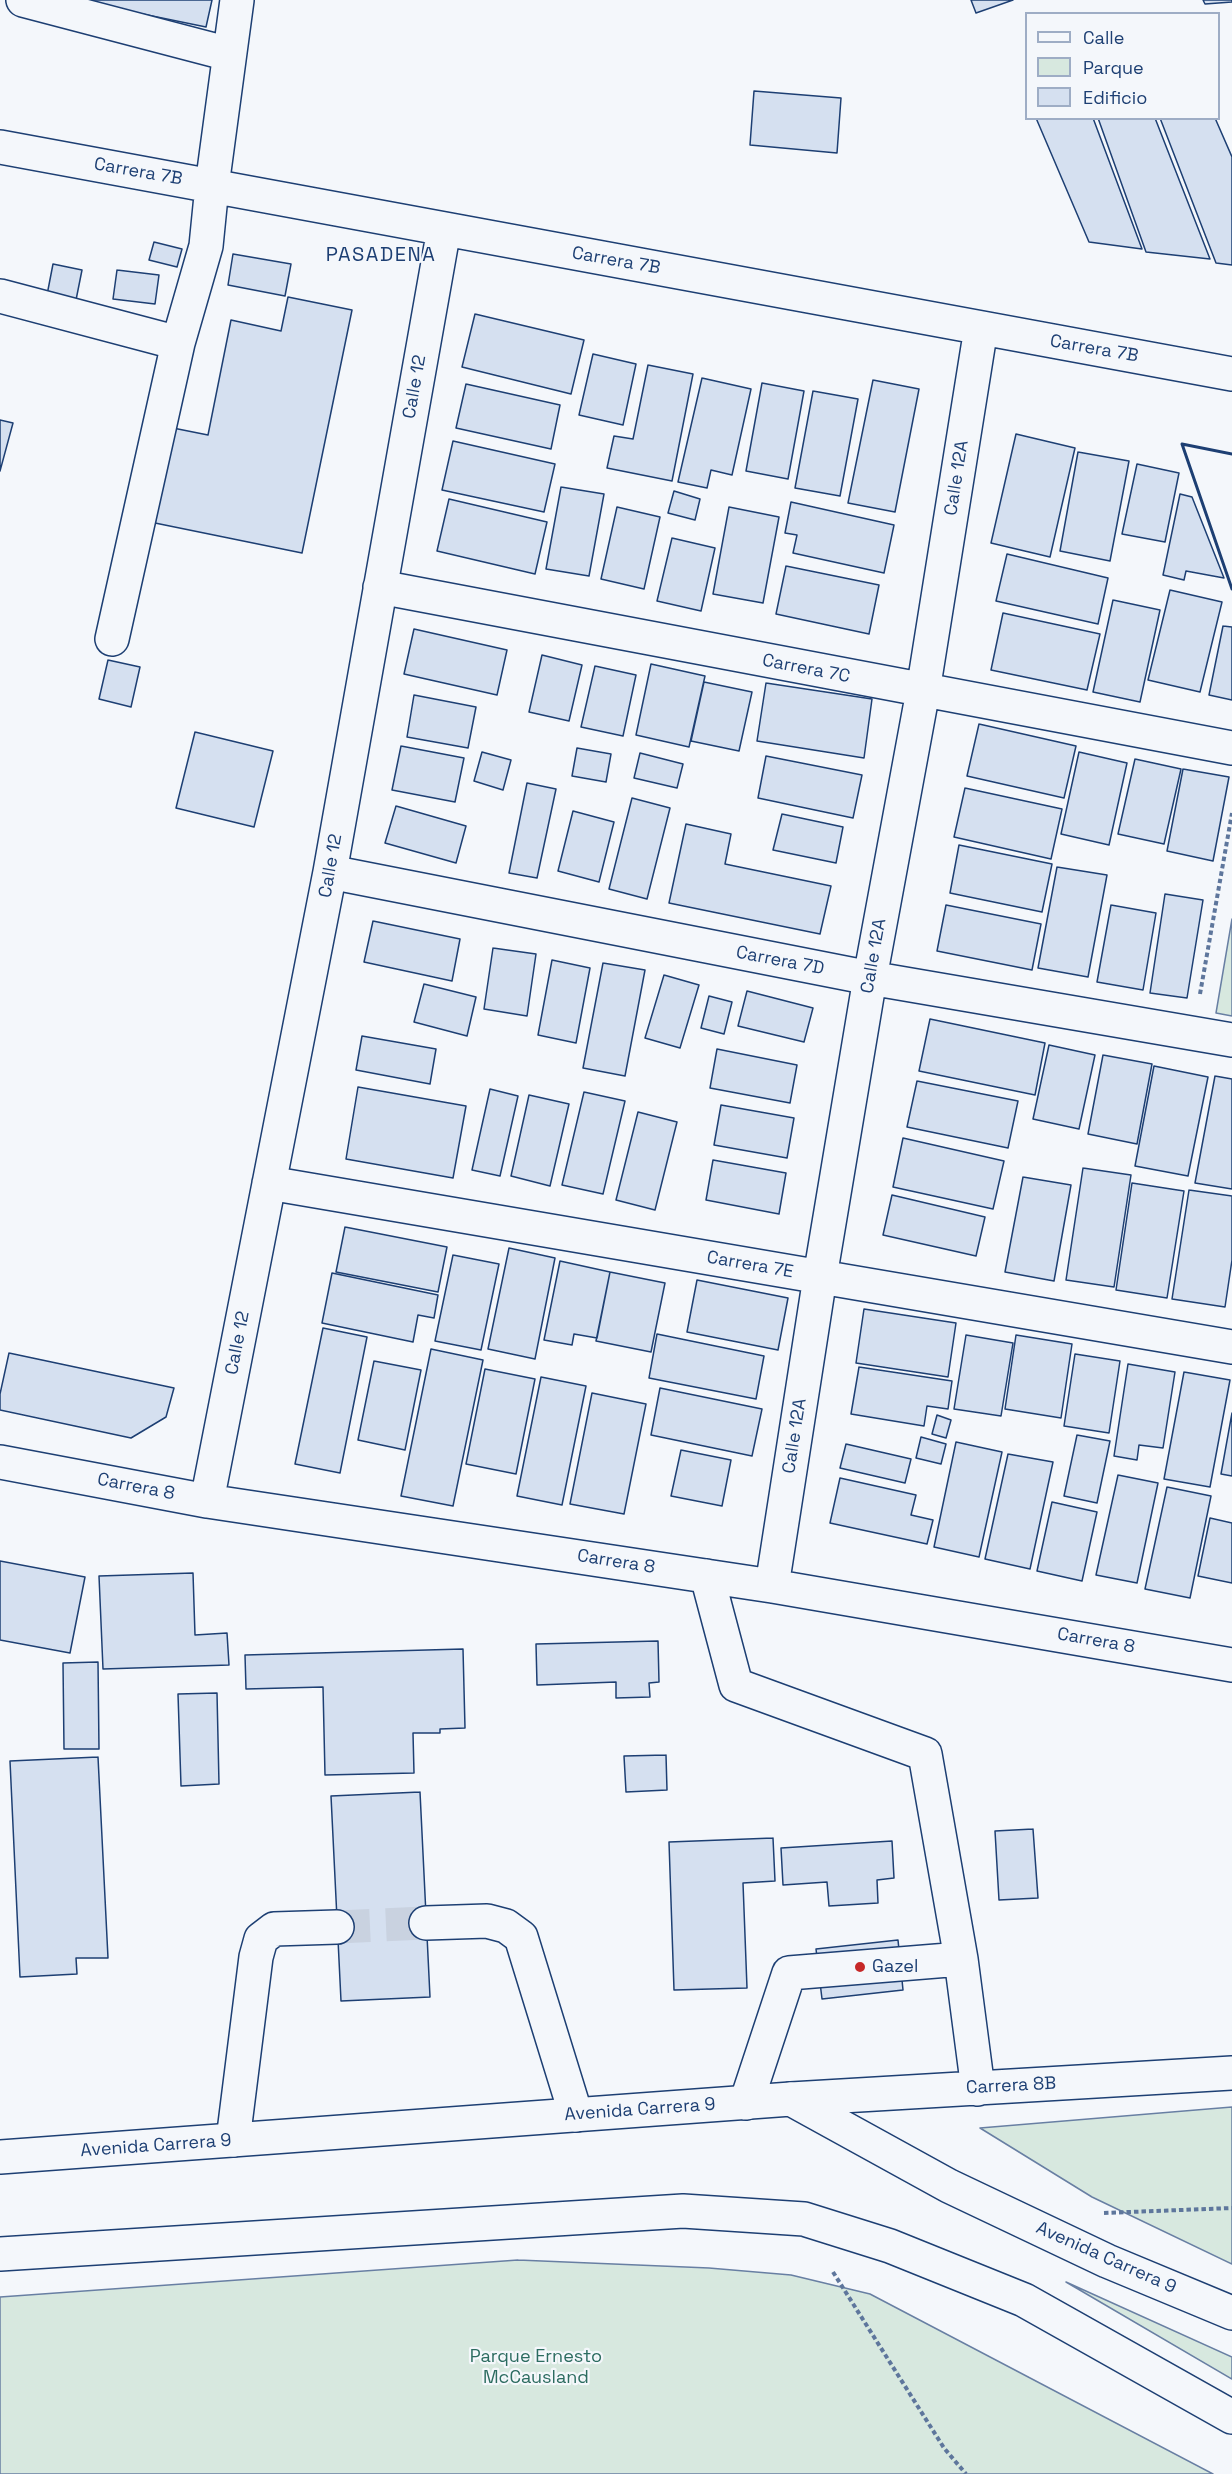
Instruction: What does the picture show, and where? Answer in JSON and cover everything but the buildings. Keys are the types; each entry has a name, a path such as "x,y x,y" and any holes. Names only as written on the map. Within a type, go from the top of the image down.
{"main road":[{"path":"23,0 229,54"},
{"path":"112,639 178,343 206,246 237,0"},
{"name":"Carrera 7B","path":"0,147 1232,375"},
{"name":"Calle 12","path":"207,1501 330,872 444,229"},
{"path":"0,296 178,343"},
{"name":"Calle 12A","path":"772,1586 820,1276 870,978 923,691 981,328"},
{"name":"Carrera 7C","path":"380,587 1232,748"},
{"name":"Carrera 7D","path":"330,872 870,978 1232,1040"},
{"name":"Carrera 7E","path":"269,1183 1232,1347"},
{"name":"Carrera 8","path":"0,1462 207,1501 772,1586 1232,1665"},
{"path":"707,1576 736,1685 925,1754 961,1959 978,2089"},
{"path":"426,1923 488,1921 506,1926 521,1937 576,2115"},
{"path":"233,2140 256,1958 261,1939 274,1929 337,1927"},
{"path":"746,2103 789,1973 961,1959"},
{"name":"Carrera 8B","path":"791,2099 1232,2073"},
{"name":"Avenida Carrera 9","path":"0,2157 791,2099 949,2186 1107,2261 1232,2313"},
{"path":"0,2254 683,2211 804,2219 890,2246 1024,2300 1232,2417"}],"path":[{"path":"1194,1033 1232,813"},
{"path":"1101,2213 1232,2208"},
{"path":"804,2219 844,2291 944,2448 966,2474"}],"green space":[{"path":"1232,919 1232,1016 1216,1013"},
{"path":"1232,2107 1232,2264 1092,2197 980,2128"},
{"name":"Parque Ernesto McCausland","path":"518,2260 709,2268 791,2275 870,2294 1213,2474 0,2474 0,2297"},
{"path":"1066,2282 1232,2357 1232,2379"}],"tunnel":[{"path":"337,1927 426,1923"}],"wall":[{"path":"1232,454 1182,444 1232,589"}],"place":[{"name":"Gazel","path":"860,1967"}],"district":[{"name":"PASADENA","path":"381,256"}]}
